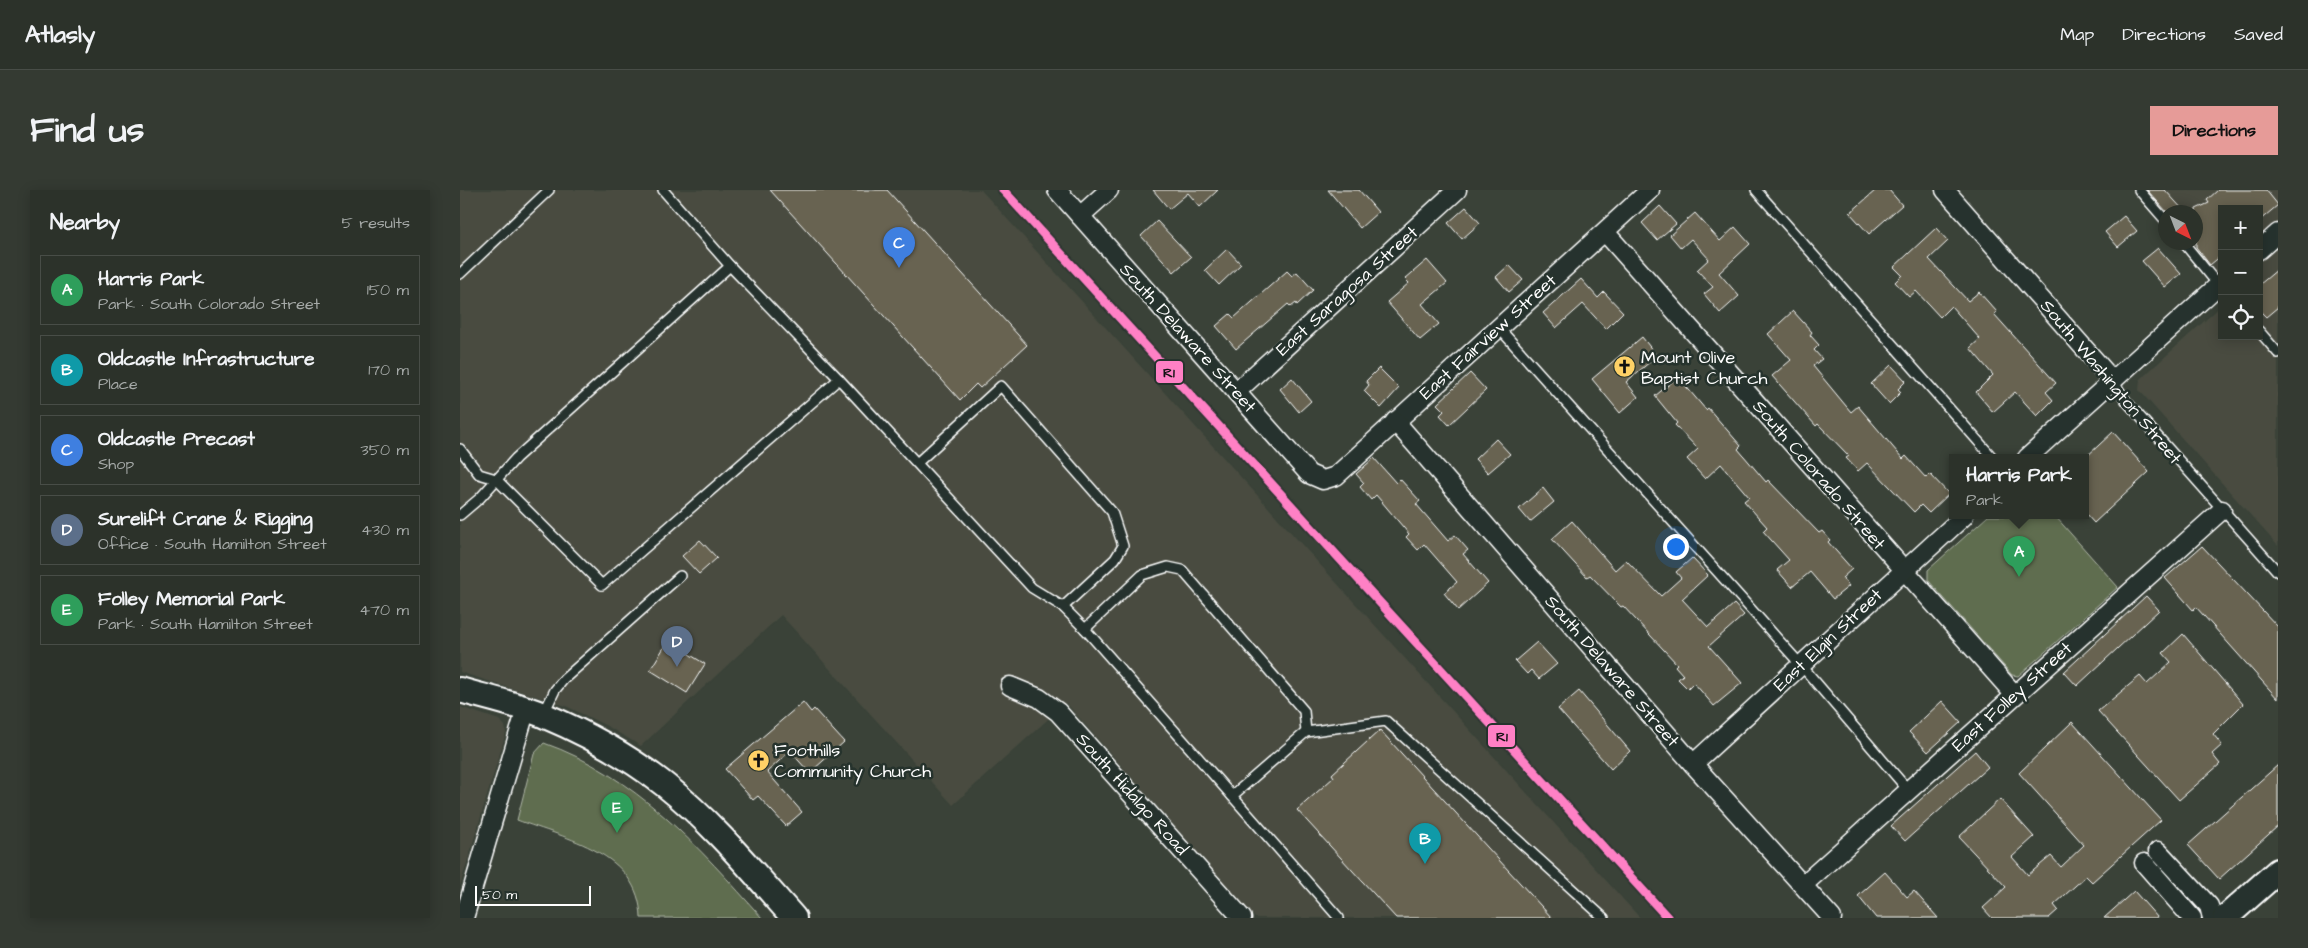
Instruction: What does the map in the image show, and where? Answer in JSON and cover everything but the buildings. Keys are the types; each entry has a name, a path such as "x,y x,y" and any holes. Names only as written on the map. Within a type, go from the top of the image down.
{"street":[{"name":"South Delaware Street","path":"1057,190 1309,474 1323,480"},
{"path":"1080,216 1109,190"},
{"name":"East Saragosa Street","path":"1236,392 1457,190"},
{"name":"East Fairview Street","path":"1323,480 1336,476 1650,190"},
{"name":"South Washington Street","path":"1946,190 2113,381"},
{"name":"South Colorado Street","path":"1605,232 2014,694"},
{"path":"2263,246 2278,233"},
{"path":"2032,454 2218,288"},
{"name":"South Delaware Street","path":"1396,421 1693,764 1832,918"},
{"name":"East Folley Street","path":"1803,885 2014,694 2222,510"},
{"name":"East Elgin Street","path":"1693,764 1961,519"},
{"name":"South Hidalgo Road","path":"1010,686 1039,698 1058,712 1242,918"},
{"path":"460,690 535,712 612,749 666,786 719,834 794,918"},
{"path":"464,918 535,712"},
{"path":"2158,851 2209,906 2212,918"},
{"path":"2144,864 2192,918"},
{"path":"2225,918 2278,871"}],"lane":[{"path":"460,274 549,190"},
{"path":"663,190 730,266 840,379 1032,588 1063,607 1085,629 1339,918"},
{"path":"1756,190 1989,454"},
{"path":"2138,190 2158,213"},
{"path":"2191,250 2218,282"},
{"path":"460,515 480,498 496,479 730,266"},
{"path":"1499,328 1801,665 1908,790"},
{"path":"2263,336 2278,353"},
{"path":"460,449 479,474 496,479 602,585 840,379"},
{"name":"South Washington Street","path":"2113,381 2127,402 2278,572"},
{"path":"917,463 1001,386 1112,512 1123,546 1115,559 1063,607"},
{"path":"1085,629 1142,575 1168,568 1182,570 1304,711 1306,732"},
{"path":"535,712 564,678 680,576"},
{"path":"1232,796 1306,732 1386,721 1604,918"}],"shaded area":[{"path":"460,190 981,190 1640,918 1255,918 1066,703 953,805 781,615 641,746 607,726 566,706 460,672"},
{"path":"2132,190 2278,190 2278,546 2139,390 2140,380 2218,309 2218,340 2263,340 2263,205 2218,205 2218,288 2184,250 2203,250 2203,205 2158,205 2158,220"},
{"path":"460,707 499,720 505,726 506,733 460,886"}],"green space":[{"path":"1985,519 2058,519 2118,587 2018,676 2012,675 1928,580 1928,570"},
{"path":"544,743 577,757 608,774 637,794 690,840 762,918 641,918 637,896 628,878 614,863 597,851 578,842 517,820 534,754"}],"transit line":[{"name":"R1","path":"1003,190 1668,918"}],"place":[{"name":"Oldcastle Precast","path":"899,268"},
{"name":"Mount Olive Baptist Church","path":"1625,367"},
{"name":"Harris Park","path":"2019,577"},
{"name":"Surelift Crane & Rigging","path":"677,667"},
{"name":"Foothills Community Church","path":"758,760"},
{"name":"Folley Memorial Park","path":"617,833"},
{"name":"Oldcastle Infrastructure","path":"1425,864"}]}
